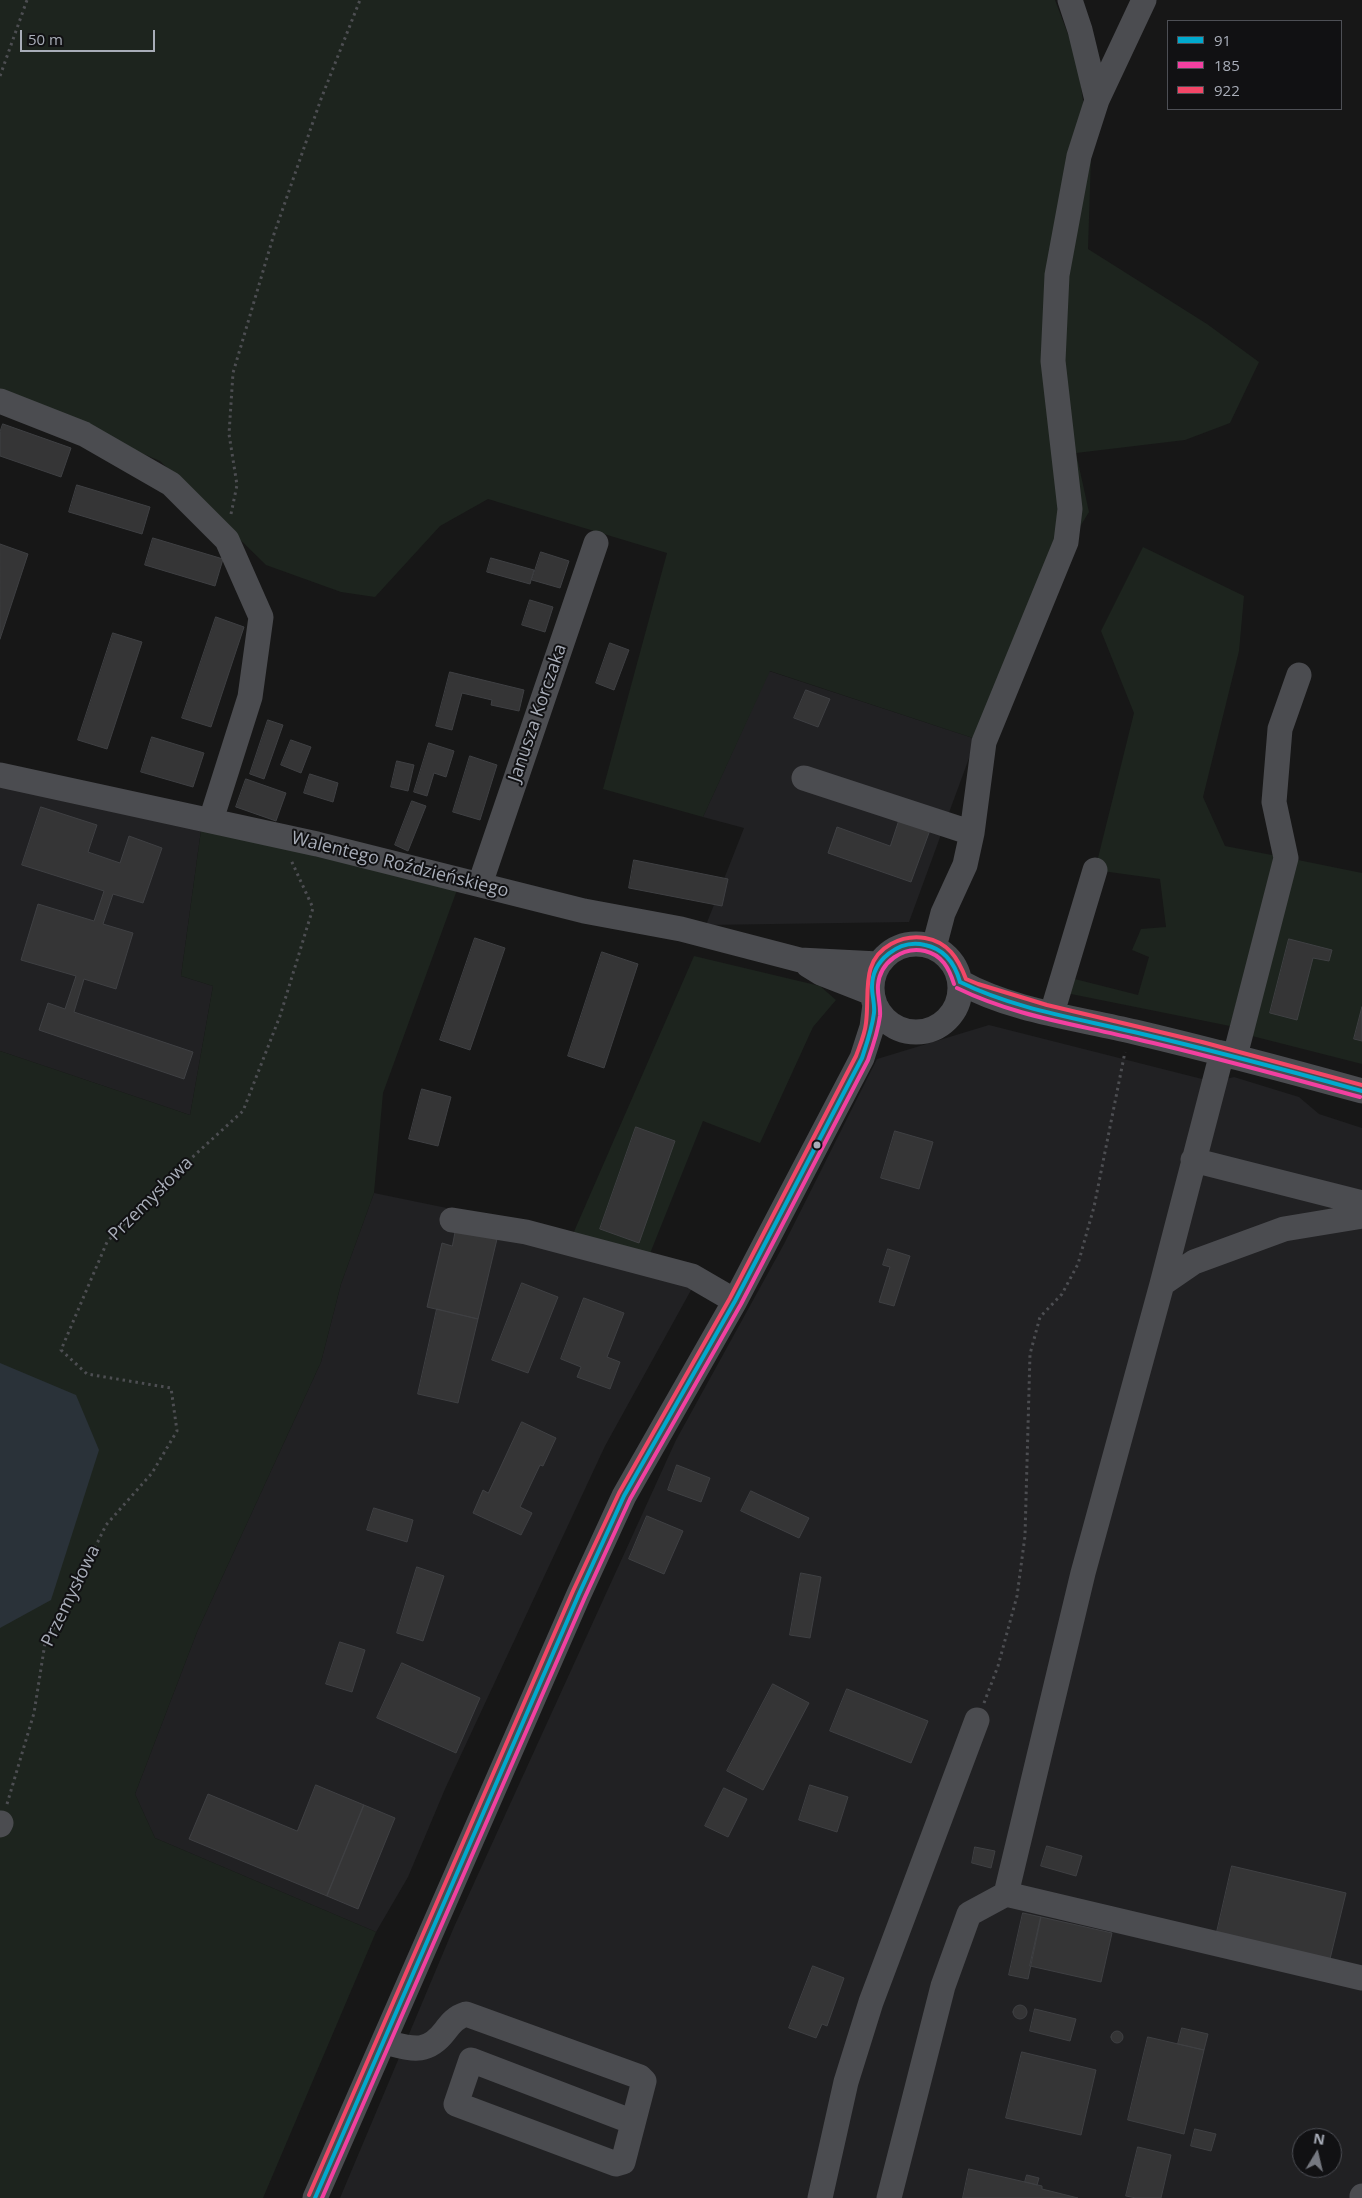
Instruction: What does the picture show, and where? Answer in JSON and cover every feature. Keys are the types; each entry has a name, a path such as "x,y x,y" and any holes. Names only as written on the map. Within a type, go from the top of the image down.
{"street":[{"path":"1070,0 1080,30 1097,100"},
{"path":"934,947 944,913 965,865 972,833 984,742 1066,542 1070,509 1053,361 1057,275 1079,156 1097,100 1144,0"},
{"path":"0,401 84,434 171,484 227,540 261,617 250,697 211,820"},
{"name":"Janusza Korczaka","path":"480,884 596,542"},
{"path":"1006,1894 1083,1573 1162,1284 1193,1160 1229,1054 1286,858 1274,802 1280,729 1299,674"},
{"name":"Walentego Roździeńskiego","path":"0,775 211,820 480,884 584,911 681,929 800,960 823,960 866,965 878,964"},
{"path":"804,778 972,833"},
{"path":"1052,1013 1095,870"},
{"path":"315,2198 578,1594 624,1496 735,1301 862,1058 872,1027 873,998 874,973 878,964 886,954 897,948 909,944 922,943 934,947 952,961 960,982 958,1002 951,1015 941,1024 929,1030 916,1032 903,1030 891,1024 881,1015 873,998"},
{"name":"Walentego Roździeńskiego","path":"800,960 821,973 873,998"},
{"path":"960,982 973,989 1021,1006 1229,1054 1362,1091"},
{"path":"951,1015 985,1008 1021,1006"},
{"path":"862,1058 888,1038 903,1030"},
{"path":"1193,1160 1362,1203"},
{"path":"1162,1284 1194,1262 1284,1229 1362,1216"},
{"path":"452,1220 526,1232 692,1276 735,1301"},
{"path":"820,2198 846,2082 871,2002 977,1720"},
{"path":"889,2198 943,1986 969,1914 1006,1894 1362,1978"},
{"path":"384,2042 413,2049 427,2047 437,2041 458,2016 466,2014 640,2077 644,2081 623,2162 616,2164 456,2104 471,2060 633,2122"}],"path":[{"path":"0,76 27,0"},
{"path":"227,540 237,485 229,434 233,373 274,234 321,99 360,0"},
{"name":"Przemysłowa","path":"0,1824 34,1713 45,1643 70,1599 106,1525 152,1473 177,1431 171,1388 87,1374 62,1350 107,1242 152,1194 243,1110 280,1016 313,908 280,836"},
{"path":"977,1720 998,1666 1017,1596 1025,1536 1030,1354 1040,1317 1062,1294 1078,1264 1094,1206 1124,1055 1134,1032"}],"shaded area":[{"path":"0,0 1055,0 1077,58 1091,157 1088,249 1207,324 1259,362 1230,423 1185,440 1076,453 1089,512 1022,621 976,739 770,671 703,817 603,789 667,553 488,499 440,526 375,597 341,592 266,565 160,461 0,393"},
{"path":"1143,547 1244,596 1239,651 1203,797 1225,846 1277,856 1230,1026 1066,993 1063,976 1138,995 1149,957 1132,950 1141,929 1166,927 1160,879 1095,870 1134,713 1101,631"},
{"path":"769,671 976,739 909,922 706,925 744,828 703,817"},
{"path":"0,764 202,823 181,976 213,986 190,1115 0,1051"},
{"path":"202,823 457,890 383,1093 374,1193 341,1284 321,1362 197,1632 135,1794 155,1838 376,1932 263,2198 0,2198 0,1051 190,1115 213,986 181,976"},
{"path":"1293,859 1362,873 1362,1064 1252,1036"},
{"path":"694,956 820,986 836,1000 813,1027 760,1143 703,1121 649,1256 573,1234"},
{"path":"989,1025 1214,1082 1234,1077 1299,1097 1319,1114 1362,1128 1362,2198 340,2198 454,1927 676,1440 784,1244 877,1059"},
{"path":"374,1193 573,1234 701,1272 605,1446 445,1789 408,1877 376,1932 155,1838 135,1794 197,1632 321,1362 341,1284"},
{"path":"0,1363 76,1395 99,1450 51,1600 0,1628"}],"building":[{"path":"3,424 71,448 61,477 0,456 0,432"},
{"path":"77,485 150,507 142,534 69,512"},
{"path":"153,538 223,559 215,586 145,565"},
{"path":"0,544 28,554 0,639"},
{"path":"541,552 569,561 560,588 532,580"},
{"path":"491,558 534,570 530,584 487,572"},
{"path":"530,600 553,607 545,632 522,625"},
{"path":"216,617 244,627 211,727 182,718"},
{"path":"113,633 142,642 107,749 78,740"},
{"path":"610,643 629,650 614,690 596,683"},
{"path":"450,672 524,690 519,711 491,705 492,700 462,693 452,730 436,726"},
{"path":"806,690 830,699 818,727 794,718"},
{"path":"268,720 283,725 264,779 250,774"},
{"path":"152,737 204,753 193,787 141,772"},
{"path":"291,740 311,747 301,773 281,765"},
{"path":"429,743 454,751 446,777 434,773 427,796 414,792"},
{"path":"470,756 497,765 480,820 453,812"},
{"path":"397,761 414,765 408,791 391,787"},
{"path":"310,774 338,783 333,802 304,793"},
{"path":"246,779 286,793 276,821 236,807"},
{"path":"412,801 426,806 408,851 395,845"},
{"path":"41,807 97,825 88,852 120,863 129,836 162,848 143,903 113,894 103,924 133,933 116,989 84,979 74,1012 193,1052 184,1079 39,1030 48,1003 65,1009 76,976 21,960 38,904 94,921 104,891 22,865"},
{"path":"900,818 930,830 911,882 828,853 837,827 890,846"},
{"path":"634,860 728,879 722,906 629,888"},
{"path":"475,938 505,948 470,1050 440,1040"},
{"path":"1289,939 1332,950 1329,961 1313,958 1297,1020 1270,1013"},
{"path":"602,952 638,964 604,1068 568,1056"},
{"path":"1362,1007 1362,1041 1354,1039"},
{"path":"422,1089 451,1097 438,1146 409,1139"},
{"path":"636,1127 675,1141 639,1243 600,1229"},
{"path":"895,1131 933,1142 919,1189 881,1178"},
{"path":"456,1229 497,1239 478,1319 427,1307 442,1243 452,1246"},
{"path":"888,1249 910,1256 894,1306 879,1302 890,1267 883,1265"},
{"path":"522,1283 558,1297 528,1373 492,1360"},
{"path":"584,1298 624,1313 607,1357 620,1362 610,1389 577,1377 581,1367 561,1359"},
{"path":"437,1309 478,1319 458,1403 418,1394"},
{"path":"522,1422 556,1438 543,1466 540,1465 520,1507 532,1513 521,1535 473,1513 483,1490 488,1493"},
{"path":"677,1465 710,1478 701,1502 668,1490"},
{"path":"751,1491 809,1518 799,1538 741,1511"},
{"path":"374,1508 413,1520 407,1542 367,1530"},
{"path":"647,1516 683,1531 664,1574 629,1559"},
{"path":"417,1567 444,1576 423,1641 397,1633"},
{"path":"801,1573 821,1577 810,1638 790,1635"},
{"path":"340,1642 365,1650 352,1692 326,1684"},
{"path":"402,1663 480,1698 456,1753 377,1718"},
{"path":"773,1684 809,1703 763,1790 727,1771"},
{"path":"847,1689 928,1721 911,1763 830,1731"},
{"path":"316,1785 364,1805 327,1896 189,1839 208,1794 297,1831"},
{"path":"810,1785 848,1797 837,1832 799,1820"},
{"path":"724,1788 747,1799 728,1837 705,1826"},
{"path":"364,1805 395,1818 358,1909 327,1896"},
{"path":"1047,1846 1082,1856 1076,1876 1041,1866"},
{"path":"975,1847 995,1851 991,1868 972,1863"},
{"path":"1232,1866 1346,1893 1330,1959 1217,1932"},
{"path":"1023,1913 1041,1917 1028,1979 1009,1975"},
{"path":"1041,1917 1112,1933 1101,1982 1030,1966"},
{"path":"813,1966 844,1978 827,2026 822,2024 816,2038 789,2028"},
{"path":"1017,2005 1023,2005 1027,2012 1023,2019 1017,2019 1013,2015 1013,2009"},
{"path":"1035,2009 1076,2019 1070,2041 1030,2031"},
{"path":"1182,2028 1208,2034 1204,2050 1178,2044"},
{"path":"1115,2031 1119,2031 1123,2037 1119,2043 1115,2043 1111,2039 1111,2035"},
{"path":"1148,2037 1204,2050 1184,2134 1128,2120"},
{"path":"1022,2052 1096,2070 1081,2135 1006,2118"},
{"path":"1195,2129 1216,2134 1211,2151 1191,2146"},
{"path":"1138,2147 1171,2155 1161,2198 1126,2196"},
{"path":"969,2169 1042,2186 1042,2189 1078,2198 963,2198"},
{"path":"1027,2175 1039,2178 1037,2185 1025,2182"}],"transit line":[{"name":"922","path":"309,2195 573,1591 619,1493 730,1298 856,1056 865,1027 868,979 875,959 881,951 895,942 908,938 921,937 933,940 951,952 966,979 978,984 1047,1005 1202,1042 1362,1085"},
{"name":"91","path":"315,2198 579,1594 624,1496 735,1301 862,1058 873,1019 872,987 873,977 877,968 882,960 897,949 906,945 925,945 938,950 948,958 960,982"},
{"name":"185","path":"322,2198 585,1597 630,1499 741,1304 868,1060 879,1022 878,985 883,969 901,953 917,950 925,951 936,956 944,963 954,984"},
{"name":"91","path":"960,982 1024,1006 1191,1046 1362,1091"},
{"name":"185","path":"957,988 1000,1006 1192,1052 1360,1097"}]}
